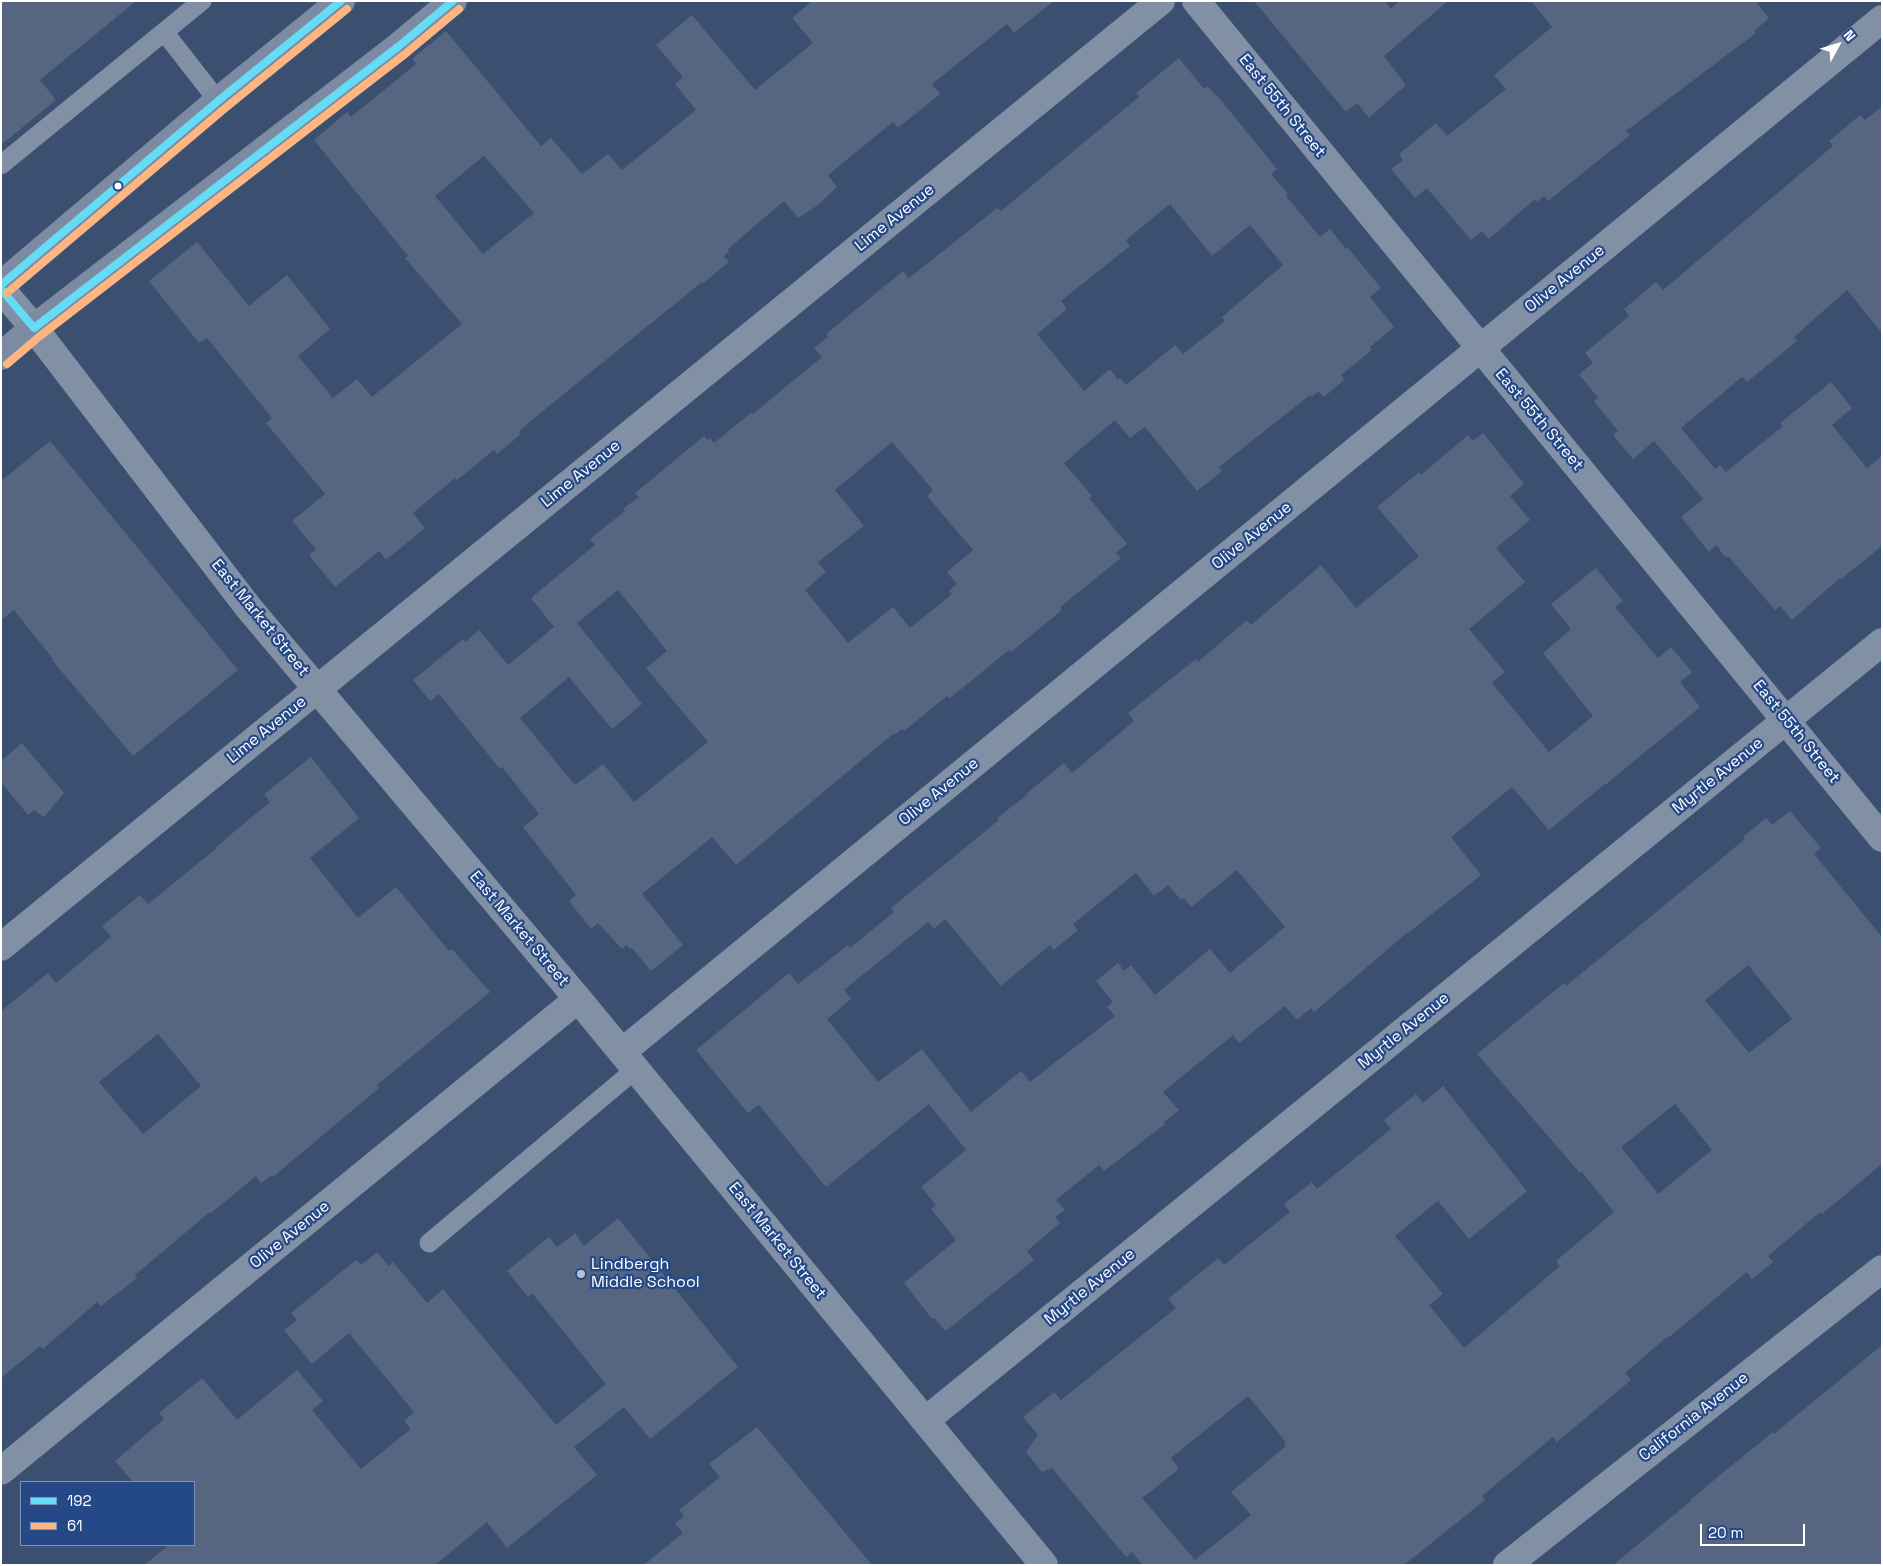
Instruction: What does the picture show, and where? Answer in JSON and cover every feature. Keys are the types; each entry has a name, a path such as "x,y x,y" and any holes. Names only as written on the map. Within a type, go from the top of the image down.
{"main road":[{"path":"1,285 218,101 341,1"},
{"path":"1,356 34,328 399,46 453,1"}],"street":[{"name":"Lime Avenue","path":"1,947 1161,1"},
{"name":"East 55th Street","path":"1196,1 1882,838"},
{"name":"Olive Avenue","path":"629,1061 1480,349 1882,19"},
{"name":"East Market Street","path":"1,288 34,328 248,606 578,999 1044,1565"},
{"name":"Myrtle Avenue","path":"926,1420 1882,642"},
{"name":"Olive Avenue","path":"1,1471 578,999"},
{"name":"California Avenue","path":"1506,1565 1882,1269"}],"lane":[{"path":"1,165 202,1"},
{"path":"165,33 218,101"},
{"path":"429,1243 629,1061"}],"building":[{"path":"1,1 136,1 40,80 56,100 1,145"},
{"path":"812,1 1054,1 1014,33 1007,24 932,84 940,94 898,128 893,122 828,175 837,187 818,205 798,218 784,201 728,249 729,251 724,256 729,262 533,419 519,432 520,435 497,454 494,450 457,480 455,478 413,513 425,528 386,560 379,551 335,587 309,555 316,549 292,521 325,494 266,423 272,418 207,338 199,343 149,281 197,242 249,306 287,275 330,329 298,356 333,398 357,379 372,397 462,324 405,258 408,256 314,140 347,112 351,117 416,64 412,59 446,31 541,146 551,138 582,174 608,154 622,170 696,110 675,84 683,77 656,45 692,15 755,90 813,43 792,18","holes":["484,156 534,213 483,254 435,196"]},
{"path":"1254,1 1385,1 1391,9 1399,1 1448,1 1384,56 1406,85 1369,118 1357,103 1346,112"},
{"path":"1531,1 1755,1 1769,18 1754,31 1756,33 1626,131 1630,135 1548,201 1544,196 1537,202 1535,199 1489,239 1482,231 1471,240 1427,188 1415,198 1391,169 1403,160 1399,154 1436,123 1447,136 1506,89 1494,75 1552,27"},
{"path":"1179,58 1204,89 1207,86 1220,99 1277,169 1271,174 1288,194 1286,196 1320,237 1330,229 1381,288 1370,297 1394,327 1370,347 1372,350 1341,375 1344,380 1324,397 1318,391 1312,397 1310,395 1219,467 1222,471 1197,491 1145,427 1130,438 1115,420 1064,463 1092,496 1089,498 1127,544 1116,553 1121,558 1060,607 1062,610 1011,652 1009,650 950,698 947,696 904,731 902,729 895,735 894,733 736,865 712,837 642,894 683,945 651,971 632,948 630,949 627,945 622,949 598,923 591,929 569,901 576,895 523,827 539,814 502,767 500,769 439,694 430,701 413,680 463,639 466,642 479,630 508,665 554,627 531,598 595,545 590,539 625,511 623,509 639,497 635,493 704,436 708,440 710,438 714,443 752,412 753,414 822,357 814,348 828,337 826,334 903,271 909,278 997,208 1001,211 1139,97 1136,93","holes":["1170,204 1212,256 1250,225 1283,265 1222,317 1225,321 1183,354 1175,345 1126,385 1120,378 1118,380 1110,369 1084,391 1037,334 1067,309 1061,301 1130,246 1126,240","892,442 933,490 927,496 973,550 947,572 957,584 949,591 952,594 910,628 893,607 848,643 805,590 826,572 818,562 864,526 835,490","618,590 667,651 646,668 708,742 634,802 603,764 575,785 520,718 569,677 612,729 642,704 577,623"]},
{"path":"1882,106 1882,333 1847,290 1794,337 1797,341 1747,382 1742,377 1681,428 1715,469 1720,465 1726,472 1783,426 1780,423 1831,382 1852,408 1832,425 1867,468 1882,456 1882,546 1840,578 1792,620 1780,606 1775,610 1716,545 1709,552 1681,517 1703,499 1654,441 1633,459 1613,435 1618,431 1594,401 1598,398 1579,374 1593,363 1585,353 1629,316 1624,309 1656,282 1663,290 1833,146 1829,141 1860,115 1865,120"},
{"path":"1483,433 1524,484 1510,496 1530,520 1496,548 1525,582 1469,629 1505,672 1492,683 1549,752 1593,716 1543,653 1571,629 1551,604 1596,568 1623,601 1615,607 1658,658 1671,647 1692,672 1680,682 1700,707 1549,830 1512,787 1451,837 1481,875 1408,932 1314,1012 1311,1008 1297,1020 1285,1006 1239,1043 1233,1035 1163,1092 1179,1110 1164,1122 1165,1124 1104,1171 1099,1165 1056,1200 1065,1210 1055,1217 1060,1223 1027,1251 1034,1260 946,1331 934,1318 932,1319 904,1283 956,1240 931,1209 936,1205 921,1187 966,1150 929,1104 826,1187 759,1105 748,1113 696,1050 789,973 798,984 848,945 850,948 894,912 891,908 999,820 997,818 1027,793 1064,763 1072,773 1134,721 1128,713 1196,659 1198,662 1247,620 1251,625 1321,565 1356,608 1419,556 1377,507 1419,472 1421,475 1468,435 1473,441","holes":["1237,870 1285,927 1230,973 1210,949 1155,995 1131,965 1124,971 1118,963 1096,981 1113,1002 1107,1007 1115,1016 1030,1082 1021,1071 971,1112 922,1049 878,1082 827,1019 851,999 844,990 928,922 934,929 945,919 1001,986 1050,945 1054,950 1078,930 1073,924 1136,873 1154,896 1168,885 1181,900 1184,898 1191,907"]},
{"path":"50,441 238,670 133,756 52,660 14,610 1,620 1,481"},
{"path":"22,743 64,793 44,817 34,810 28,815 1,782 1,761"},
{"path":"311,757 359,818 310,858 358,918 396,887 449,951 452,949 490,992 377,1085 379,1088 273,1177 272,1175 261,1183 256,1176 135,1275 137,1278 101,1306 97,1302 43,1349 40,1346 1,1378 1,1011 48,973 56,983 111,937 102,926 140,895 148,904 217,848 270,802 264,794","holes":["158,1034 201,1086 143,1134 99,1082"]},
{"path":"1790,811 1821,848 1814,854 1882,937 1882,1164 1822,1214 1820,1212 1768,1256 1773,1262 1752,1279 1747,1272 1667,1337 1625,1373 1631,1380 1557,1442 1553,1437 1482,1496 1485,1500 1404,1565 1143,1565 1132,1552 1126,1557 1052,1468 1042,1472 1026,1452 1038,1435 1023,1417 1054,1392 1061,1400 1176,1308 1168,1299 1218,1258 1224,1265 1290,1212 1284,1204 1312,1182 1317,1189 1391,1129 1384,1120 1416,1094 1423,1103 1443,1086 1527,1191 1469,1239 1438,1201 1395,1236 1443,1294 1429,1305 1464,1348 1560,1266 1556,1261 1614,1212 1582,1172 1580,1173 1477,1054 1564,983 1566,986 1745,839 1743,837 1766,818 1772,825","holes":["1748,965 1792,1019 1749,1053 1705,1000","1675,1104 1712,1150 1658,1194 1621,1147","1248,1396 1285,1441 1286,1446 1231,1492 1251,1515 1195,1560 1142,1498 1179,1469 1171,1458"]},
{"path":"618,1218 738,1367 650,1439 624,1407 574,1447 597,1475 507,1548 487,1522 435,1565 144,1565 168,1546 195,1546 195,1481 132,1481 115,1461 164,1419 159,1413 202,1378 237,1420 297,1370 323,1401 312,1410 361,1469 411,1429 404,1421 414,1412 349,1333 312,1364 284,1330 297,1320 291,1313 356,1260 361,1265 377,1252 389,1266 393,1262 427,1303 443,1289 556,1425 606,1384 532,1293 528,1297 507,1271 549,1237 557,1247 575,1233 584,1246"},
{"path":"1882,1345 1882,1565 1613,1565 1725,1471 1773,1432 1774,1434"},
{"path":"757,1427 872,1565 644,1565 683,1533 675,1524 684,1516 679,1510 720,1477 709,1464"}],"transit line":[{"name":"192","path":"1,285 218,101 341,1"},
{"name":"192","path":"1,289 34,328 399,46 453,1"},
{"name":"61","path":"7,293 224,109 347,9"},
{"name":"61","path":"7,364 40,336 405,54 459,9"}],"place":[{"name":"Lindbergh Middle School","path":"581,1274"}]}
